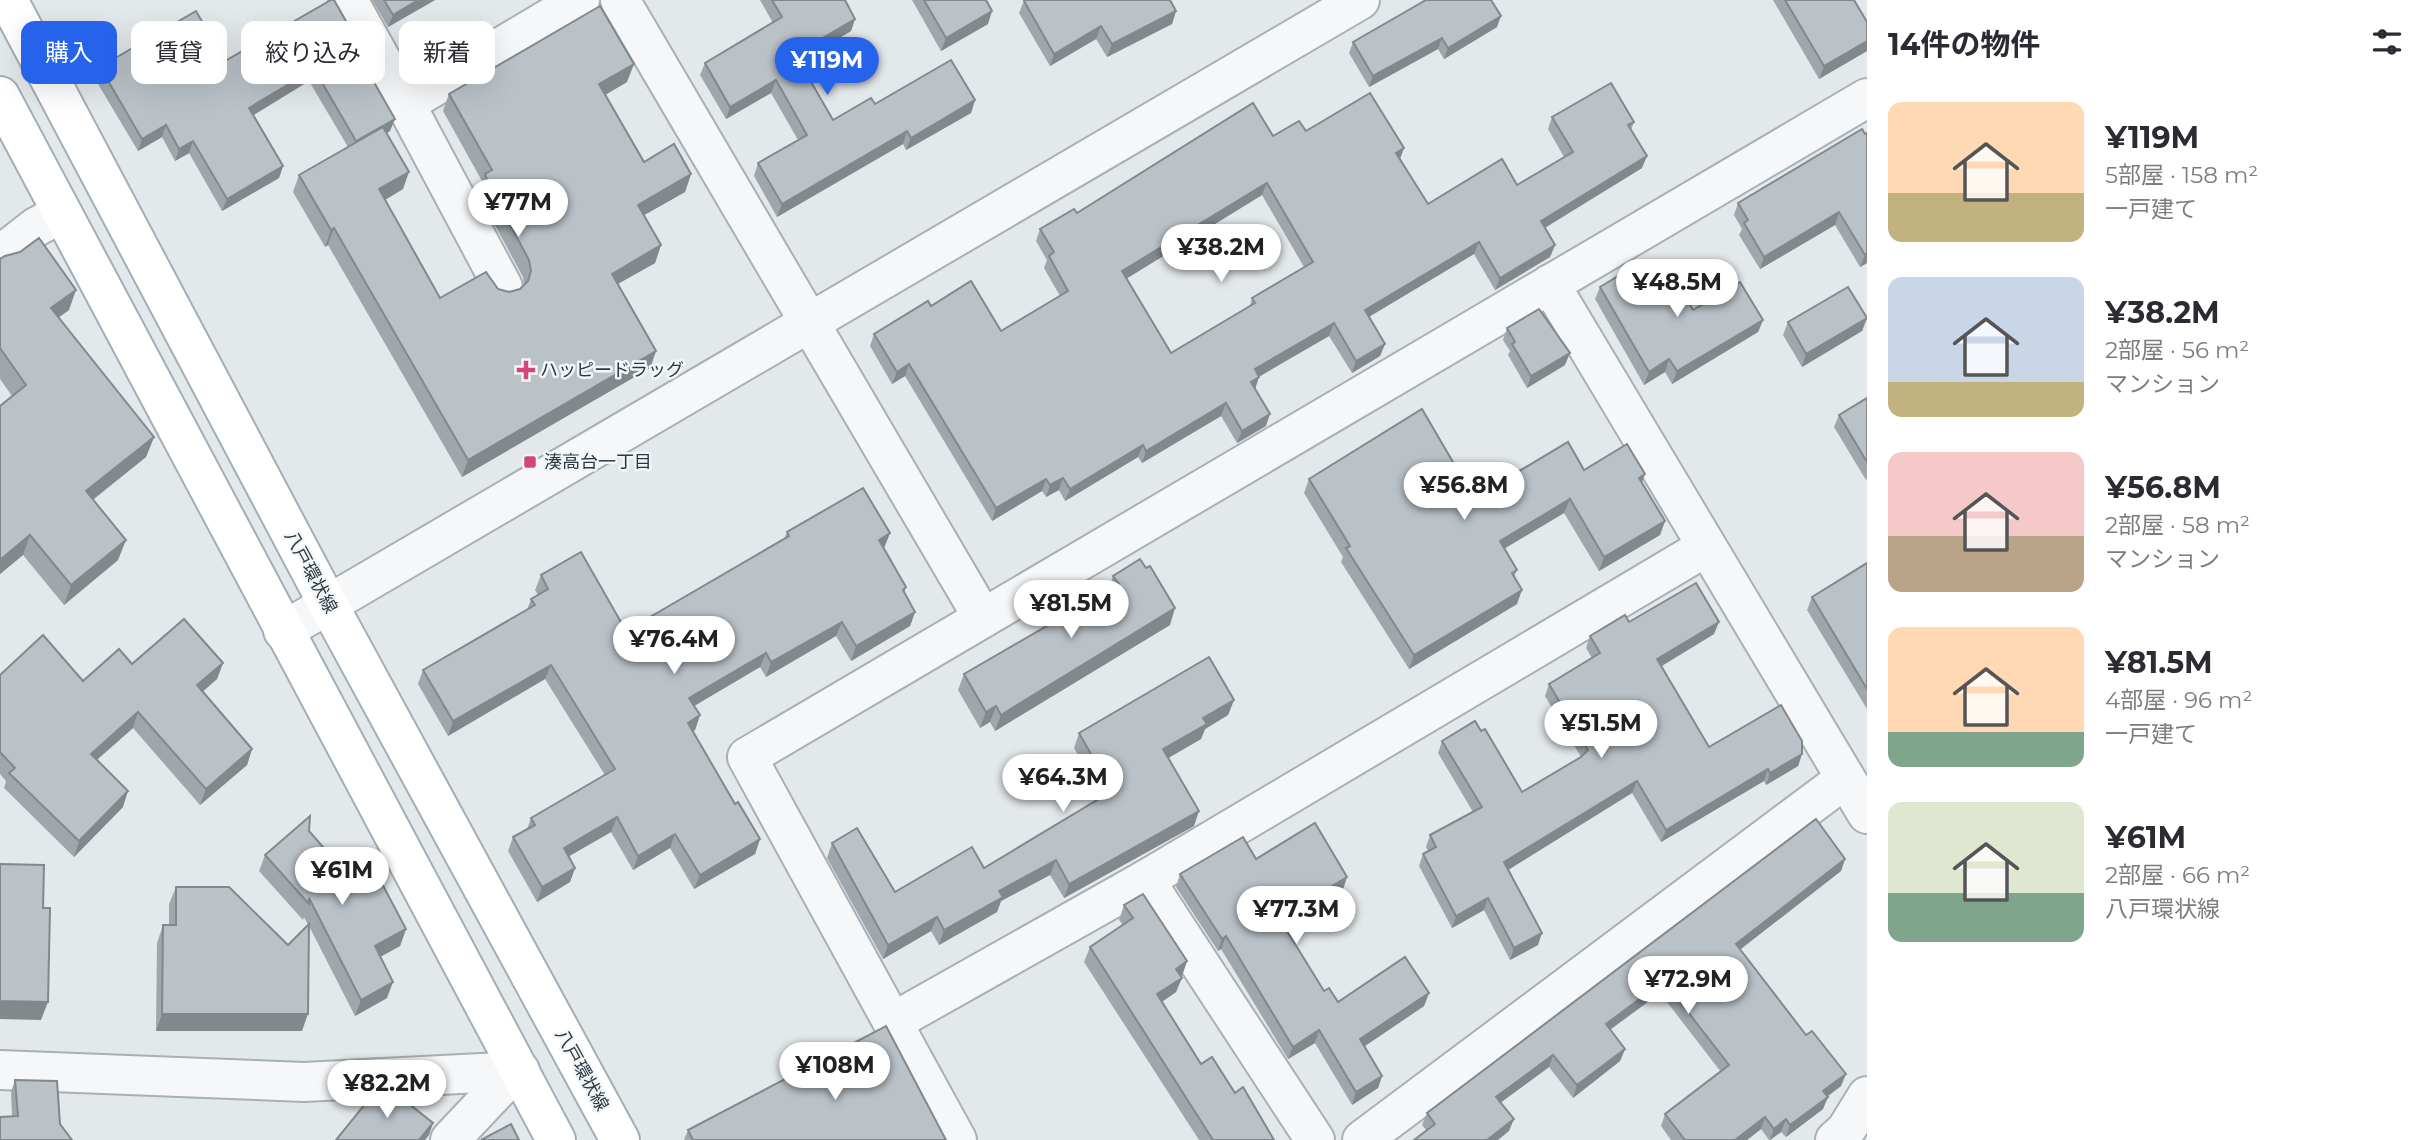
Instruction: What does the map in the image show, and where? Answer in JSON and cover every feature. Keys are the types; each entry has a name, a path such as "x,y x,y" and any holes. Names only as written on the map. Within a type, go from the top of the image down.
{"main road":[{"name":"八戸環状線","path":"8,0 328,606 620,1140"},
{"path":"0,96 556,1140"}],"street":[{"path":"348,0 503,288"},
{"path":"398,90 422,94 580,0"},
{"path":"620,0 809,326 983,618"},
{"path":"283,631 809,326 1360,0"},
{"path":"957,1140 747,757 1550,284 1865,105"},
{"path":"0,255 36,227 62,213"},
{"path":"1550,284 1867,814"},
{"path":"894,1022 1146,880 1706,547"},
{"path":"1362,1140 1845,779"},
{"path":"1146,880 1315,1140"},
{"path":"0,1070 304,1082 520,1071"},
{"path":"450,1140 499,1088 520,1071"},
{"path":"1835,1140 1846,1130 1867,1096"}],"building":[{"path":"334,0 346,21 295,21"},
{"path":"384,0 418,0 393,15"},
{"path":"772,0 845,0 855,19 795,54 833,120 871,98 875,104 951,60 975,100 911,138 907,131 782,204 758,163 807,135 776,80 730,107 705,63 782,17"},
{"path":"924,0 986,0 992,11 946,38"},
{"path":"1025,0 1170,0 1176,11 1112,44 1101,26 1054,54"},
{"path":"1426,0 1491,0 1501,16 1448,48 1442,38 1373,76 1353,42"},
{"path":"1785,0 1854,0 1867,22 1867,41 1824,66"},
{"path":"600,6 634,64 599,84 644,162 674,144 691,174 638,205 661,245 612,274 656,351 468,460 334,228 331,230 299,175 383,127 409,172 379,189 440,298 486,272 498,289 509,292 520,289 528,281 531,271 529,260 489,185 485,174 492,170 449,94 466,84 495,84 495,67"},
{"path":"196,11 202,21 179,21"},
{"path":"131,49 131,84 227,84 227,60 241,52 241,84 289,84 249,108 283,166 227,199 193,141 179,149 166,125 142,139 110,84 117,84 117,57"},
{"path":"1611,83 1634,122 1628,125 1647,156 1541,221 1555,245 1500,278 1479,242 1365,310 1385,344 1356,361 1334,323 1255,369 1259,377 1251,382 1270,414 1242,431 1226,403 1146,451 1143,445 1070,489 1063,478 1050,485 1046,479 996,508 909,364 897,372 874,334 928,301 931,306 971,281 1001,331 1068,291 1049,256 1054,252 1040,229 1074,209 1077,213 1253,103 1273,136 1299,121 1306,131 1370,93 1404,148 1396,153 1428,204 1502,159 1517,185 1573,152 1552,117","holes":["1267,183 1313,262 1252,298 1255,303 1171,353 1122,271"]},
{"path":"323,84 375,84 395,119 356,141"},
{"path":"1862,129 1867,133 1867,253 1865,255 1839,212 1764,257 1744,223 1748,220 1738,203"},
{"path":"39,238 76,290 51,308 154,437 86,491 126,540 71,585 30,535 0,560 0,406 26,385 0,348 0,259 20,252"},
{"path":"1628,270 1639,288 1669,270 1693,310 1740,282 1763,320 1677,371 1669,359 1649,372 1600,287"},
{"path":"1848,287 1867,318 1806,354 1788,322"},
{"path":"1539,309 1570,353 1531,376 1512,344 1515,342 1507,328"},
{"path":"1867,398 1867,462 1839,415"},
{"path":"1422,409 1474,498 1568,442 1584,470 1627,444 1645,474 1639,478 1665,521 1604,557 1570,499 1500,541 1517,570 1512,573 1522,590 1414,655 1346,548 1350,546 1309,479"},
{"path":"863,488 890,533 879,540 906,587 903,590 915,612 856,646 842,622 771,662 766,653 689,698 700,715 688,723 735,804 738,802 760,839 700,875 675,834 638,856 617,817 564,848 575,868 542,887 513,837 535,825 531,818 615,769 551,665 453,721 423,670 535,605 531,599 548,589 541,575 581,552 626,631 789,536 787,532"},
{"path":"1140,559 1146,568 1150,566 1175,608 1001,715 996,706 986,712 964,674 1119,584 1113,576"},
{"path":"1867,563 1867,689 1812,597"},
{"path":"1696,583 1719,622 1657,659 1709,747 1781,705 1802,741 1802,754 1770,773 1768,769 1666,830 1637,781 1504,862 1542,933 1514,948 1488,898 1456,916 1423,854 1436,847 1430,835 1482,807 1442,741 1475,721 1481,731 1485,729 1522,792 1581,757 1588,750 1549,684 1600,653 1590,636 1625,615 1629,622"},
{"path":"184,619 223,663 197,685 252,749 206,789 138,712 91,754 128,791 79,841 9,773 15,768 0,752 0,675 43,635 83,681 119,649 132,664"},
{"path":"1209,657 1234,700 1203,718 1207,724 1163,749 1199,811 1069,884 1056,860 999,891 1003,897 944,930 937,917 888,945 832,843 857,828 895,892 972,847 984,868 1112,791 1079,733"},
{"path":"310,816 309,831 356,885 377,874 406,929 375,946 393,982 361,1000 309,898 309,904 265,855"},
{"path":"1816,819 1845,859 1736,944 1806,1035 1812,1031 1846,1074 1823,1091 1828,1097 1790,1125 1786,1119 1774,1129 1765,1117 1735,1140 1685,1140 1665,1114 1729,1065 1664,981 1606,1024 1625,1049 1577,1085 1553,1055 1496,1097 1514,1119 1487,1140 1414,1140 1435,1124 1427,1113"},
{"path":"1315,823 1347,877 1279,918 1324,991 1329,988 1338,1002 1405,957 1429,993 1360,1039 1382,1076 1356,1092 1319,1030 1293,1047 1226,936 1222,939 1180,874 1243,837 1256,859"},
{"path":"0,864 44,865 43,908 50,908 48,1002 0,1001"},
{"path":"176,887 229,887 288,945 309,924 308,1014 162,1014 163,925 176,925"},
{"path":"1143,894 1187,961 1176,969 1182,978 1157,994 1201,1064 1212,1057 1235,1093 1243,1087 1274,1140 1213,1140 1090,947 1133,918 1124,905"},
{"path":"886,1026 946,1140 693,1140 688,1130"},
{"path":"15,1080 57,1081 60,1124 72,1140 0,1140 0,1117 18,1116"},
{"path":"378,1088 389,1088 433,1123 419,1140 336,1140"},
{"path":"511,1124 519,1140 481,1140"}],"place":[{"name":"ハッピードラッグ","path":"526,370"},
{"name":"湊高台一丁目","path":"530,462"}]}
